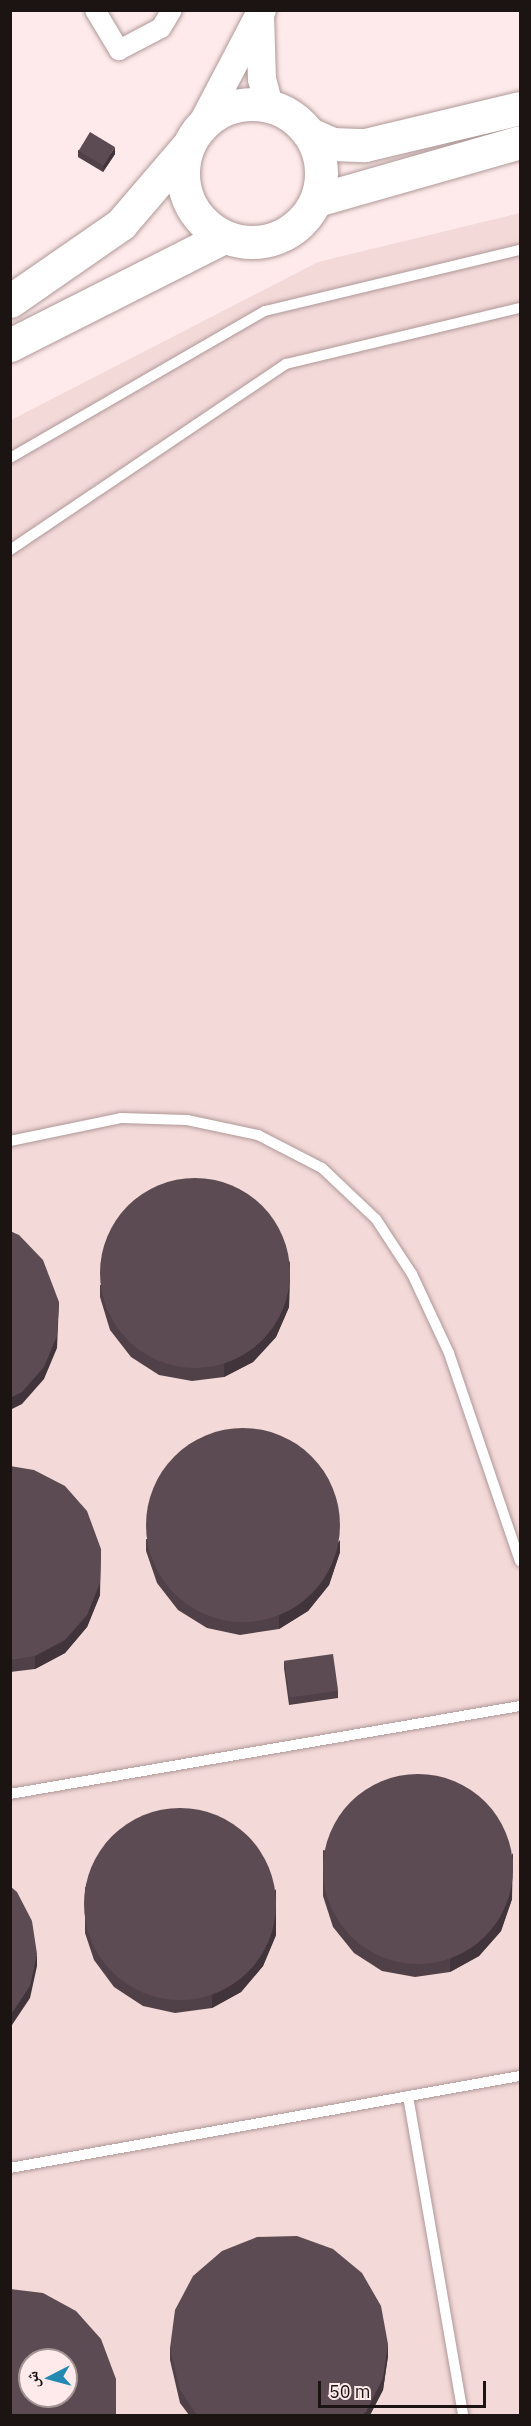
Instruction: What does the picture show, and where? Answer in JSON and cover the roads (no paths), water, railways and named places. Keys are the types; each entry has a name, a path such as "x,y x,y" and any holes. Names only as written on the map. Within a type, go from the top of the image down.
{"highway":[{"path":"10,301 121,224 195,135 231,107 269,106 310,134 332,144 365,145 520,108"},
{"path":"310,134 321,166 317,200"},
{"path":"195,135 185,190 199,218 224,237 255,243 286,234 317,200 520,142"},
{"path":"10,345 224,237"}],"main road":[{"path":"261,12 261,70 269,106"},
{"path":"195,135 261,12"}],"street":[{"path":"94,10 120,50 161,28 172,10"}],"lane":[{"path":"10,458 265,311 520,250"},
{"path":"10,550 286,364 520,308"},
{"path":"10,1141 121,1118 187,1120 258,1135 322,1168 376,1219 412,1274 449,1353 520,1561"},
{"path":"10,1794 520,1706"},
{"path":"10,2168 520,2076"},
{"path":"408,2096 463,2415"}]}
